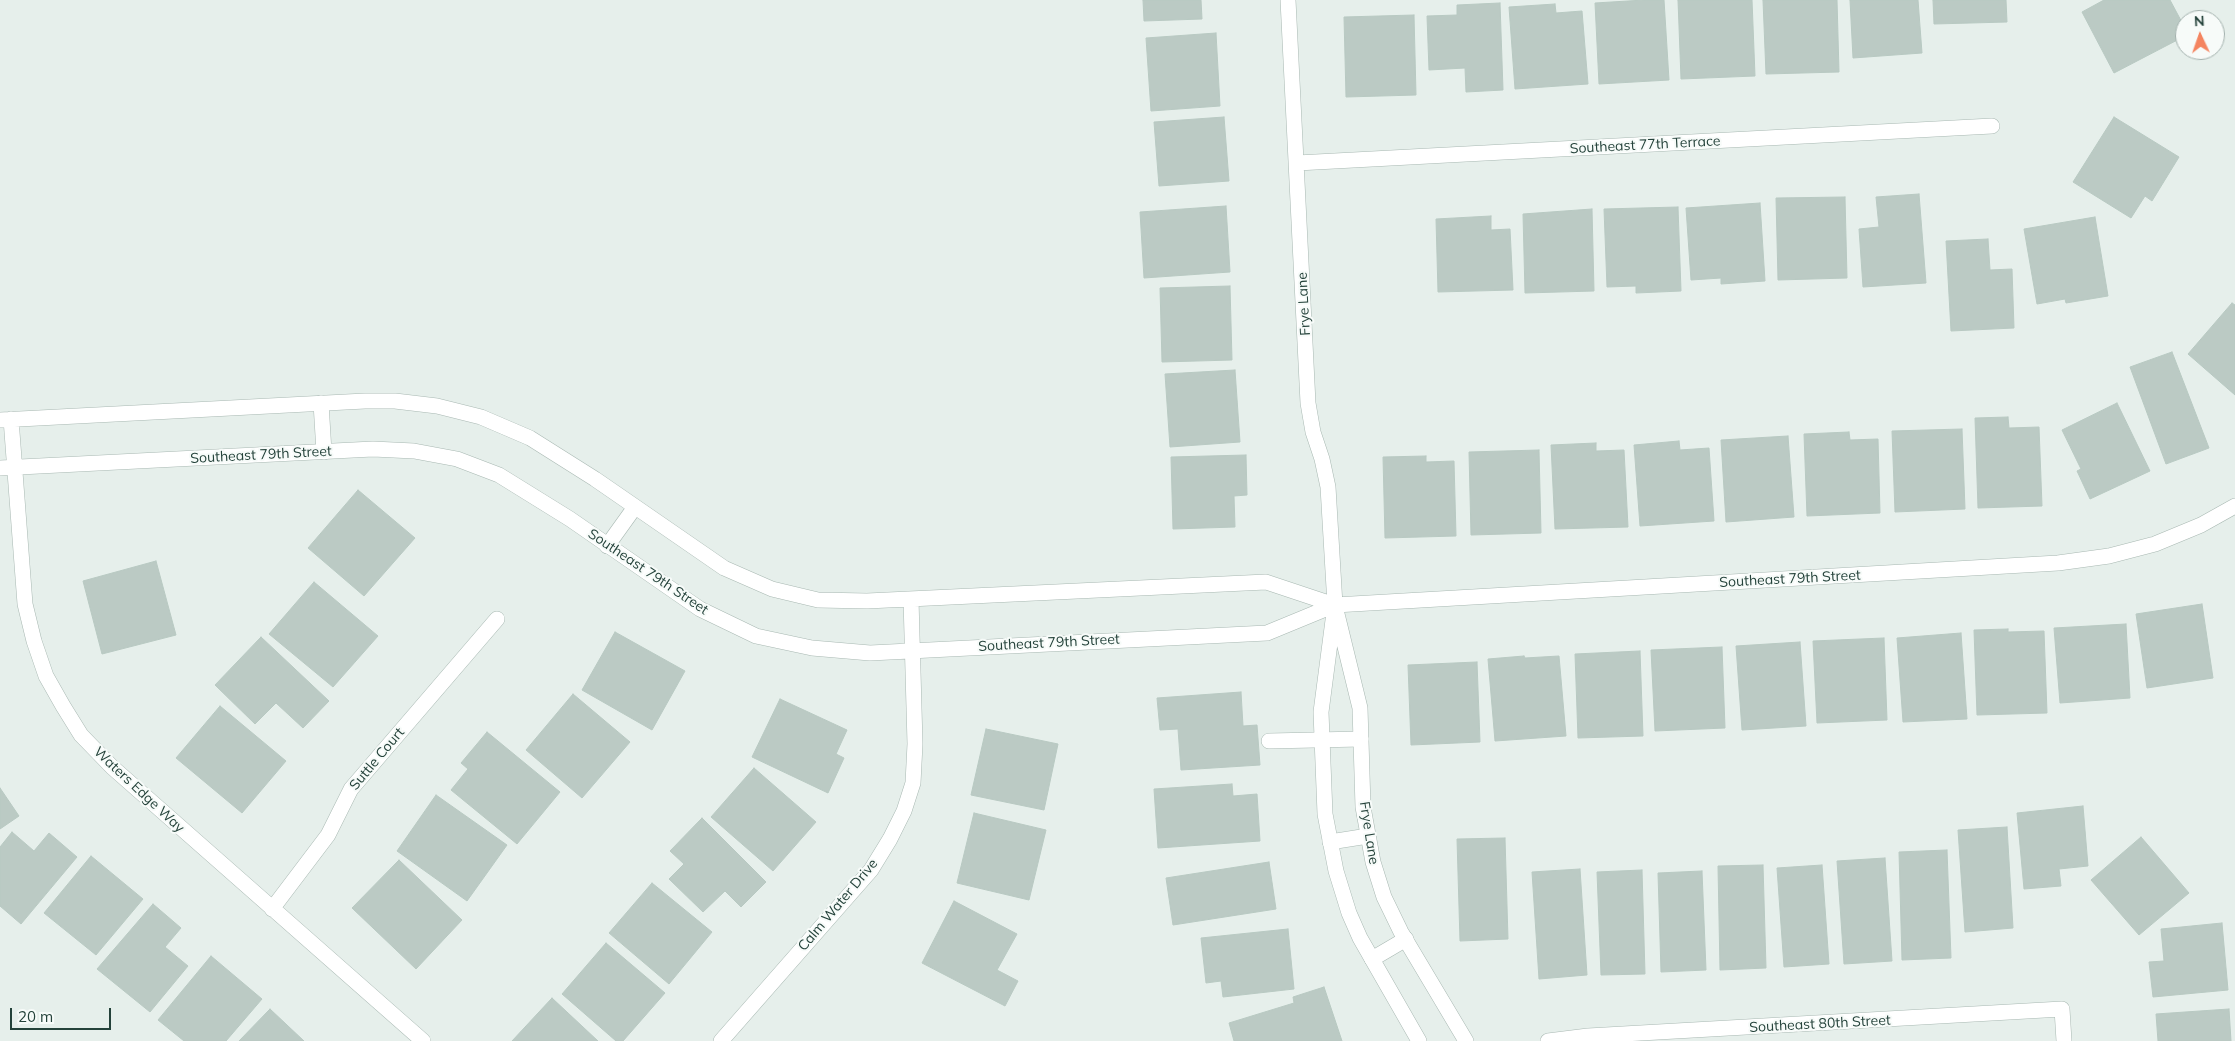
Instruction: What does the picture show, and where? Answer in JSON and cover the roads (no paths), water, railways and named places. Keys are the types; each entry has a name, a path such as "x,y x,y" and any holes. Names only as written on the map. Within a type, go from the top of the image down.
{"street":[{"name":"Frye Lane","path":"1288,0 1308,403 1313,432 1322,459 1328,487 1334,605 1321,712 1325,814 1336,871 1349,912 1372,959 1419,1041"},
{"name":"Southeast 77th Terrace","path":"1297,163 1992,126"},
{"name":"Southeast 79th Street","path":"5,419 394,401 437,406 480,418 530,438 724,568 772,589 818,600 911,599 1266,582 1334,605"},
{"path":"321,404 324,452"},
{"name":"Waters Edge Way","path":"5,419 7,468 25,604 34,641 46,676 82,735 112,767 423,1041"},
{"name":"Southeast 79th Street","path":"7,468 373,449 414,451 457,459 499,475 570,519 700,610 756,636 812,648 870,652 1267,633 1334,605 2058,563 2109,556 2155,544 2201,525 2235,506"},
{"path":"607,546 635,507"},
{"name":"Calm Water Drive","path":"721,1041 871,870 897,825 913,783 915,744 911,599"},
{"name":"Frye Lane","path":"1334,605 1360,708 1363,807 1373,862 1384,897 1406,939 1466,1041"},
{"name":"Suttle Court","path":"272,909 328,835 351,789 497,619"},
{"path":"1269,741 1361,739"},
{"path":"1330,842 1368,836"},
{"path":"1372,959 1406,939"},
{"name":"Southeast 80th Street","path":"1548,1041 1588,1036 2062,1009 2064,1041"}]}
